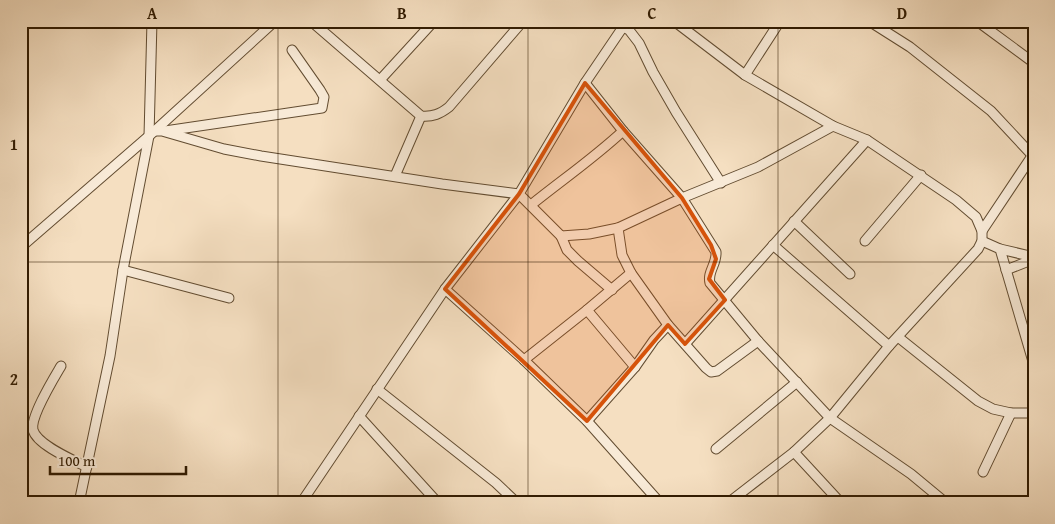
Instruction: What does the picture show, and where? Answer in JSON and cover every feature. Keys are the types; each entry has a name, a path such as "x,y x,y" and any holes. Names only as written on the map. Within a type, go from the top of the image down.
{"street":[{"path":"79,503 110,356 123,270 155,133 152,21"},
{"path":"21,247 155,133 275,21"},
{"path":"311,21 421,116 439,114 449,107 523,21"},
{"path":"380,80 434,21"},
{"path":"674,21 746,75 833,126 867,140 921,175 976,217 982,231 982,241 978,249 889,346 830,418 794,452 728,503"},
{"path":"746,75 780,21"},
{"path":"977,21 1034,63"},
{"path":"870,22 910,47 991,111 1033,154 982,231"},
{"path":"301,503 445,289 519,194 584,83 625,24 639,43 653,72 721,183"},
{"path":"155,133 322,108 324,98 320,90 292,50"},
{"path":"584,83 682,198 716,252 716,259 710,272 710,284 758,341 830,418 911,474 946,503"},
{"path":"395,176 421,116"},
{"path":"561,236 589,234 618,228 682,198 758,167 833,126"},
{"path":"531,205 567,176 588,163 623,131"},
{"path":"155,133 224,149 519,194 561,236 567,250 612,290"},
{"path":"685,344 867,140"},
{"path":"865,241 921,175"},
{"path":"794,221 850,274"},
{"path":"618,228 622,255 631,273 668,325 706,368 711,372 717,371 758,341"},
{"path":"982,241 1000,249 1034,258"},
{"path":"773,245 889,346"},
{"path":"1000,249 1031,344 1034,365"},
{"path":"1006,270 1034,258"},
{"path":"123,270 229,298"},
{"path":"524,360 631,273"},
{"path":"445,289 524,360 587,421 660,503"},
{"path":"587,310 635,367"},
{"path":"587,421 635,367 654,340 668,325"},
{"path":"898,336 978,401 993,409 1011,413 1034,412"},
{"path":"61,366 37,410 33,422 33,430 38,438 46,444 87,466"},
{"path":"716,449 797,382"},
{"path":"377,389 496,483 517,503"},
{"path":"983,472 1011,413"},
{"path":"359,416 438,503"},
{"path":"794,452 841,503"}],"highlighted area":[{"path":"585,83 682,198 711,245 716,259 709,279 725,300 685,344 668,325 587,421 445,289 519,194"}]}
